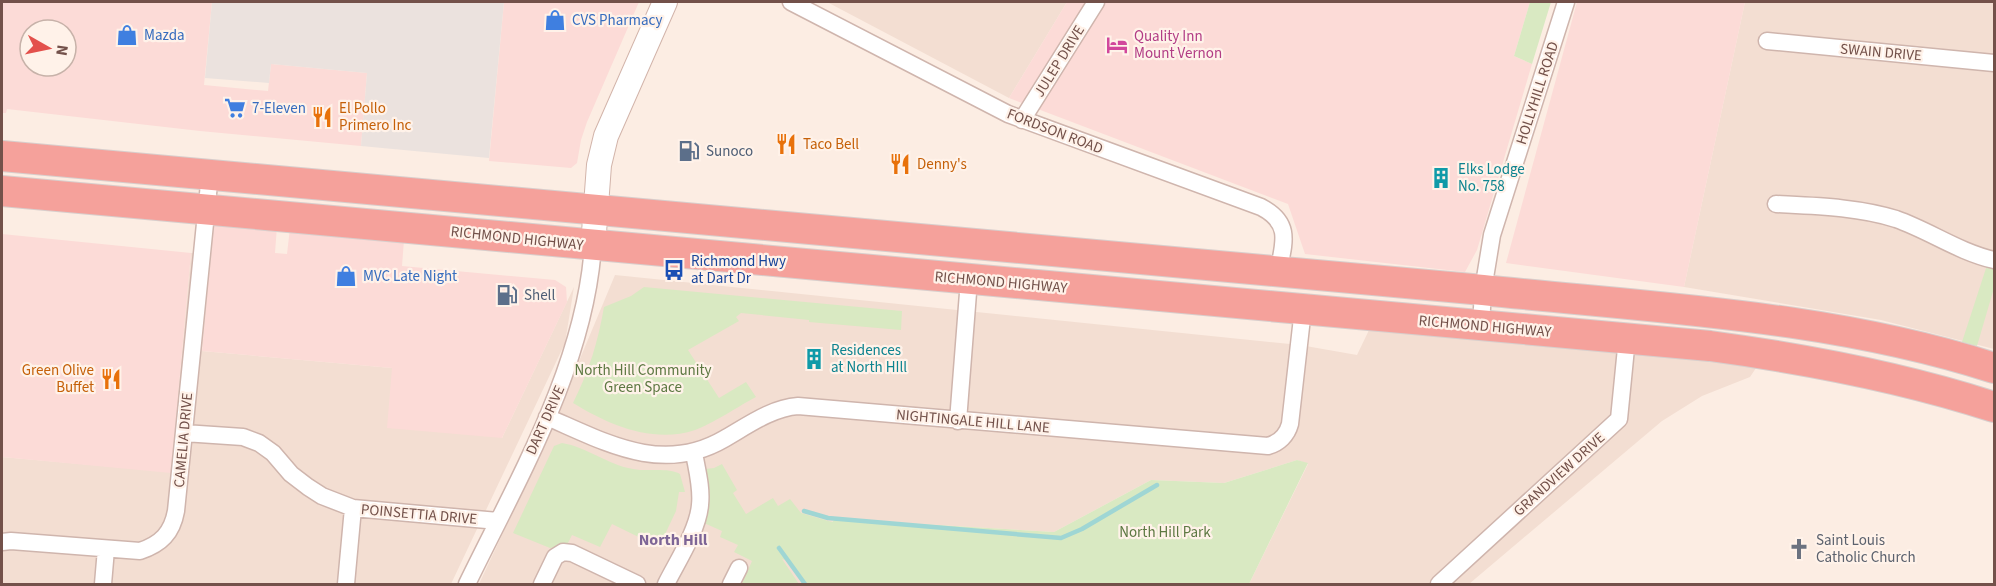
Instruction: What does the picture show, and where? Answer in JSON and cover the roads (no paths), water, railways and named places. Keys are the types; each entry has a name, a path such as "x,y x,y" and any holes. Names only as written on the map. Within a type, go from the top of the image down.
{"highway":[{"path":"2,156 1737,316 1844,330 1901,342 1995,368"},
{"name":"RICHMOND HIGHWAY","path":"2,191 1627,338 1789,356 1872,374 1995,407"}],"street":[{"path":"593,246 599,165 606,136 665,2"},
{"name":"FORDSON ROAD","path":"791,2 1022,120 1275,214 1282,227 1284,242 1278,272"},
{"name":"JULEP DRIVE","path":"1022,120 1096,2"},
{"name":"HOLLYHILL ROAD","path":"1480,326 1492,235 1566,2"},
{"name":"SWAIN DRIVE","path":"1767,41 1995,63"},
{"name":"CAMELIA DRIVE","path":"2,542 140,551 153,547 169,533 176,511 210,174"},
{"path":"1776,204 1833,208 1893,218 1969,253 1995,260"},
{"name":"DART DRIVE","path":"467,585 565,375 581,323 591,272 593,246"},
{"path":"958,421 969,280"},
{"name":"NIGHTINGALE HILL LANE","path":"547,417 617,447 634,452 675,455 694,453 715,444 772,411 790,407 1272,445 1285,436 1290,424 1303,309"},
{"name":"GRANDVIEW DRIVE","path":"1439,585 1619,419 1627,338"},
{"name":"POINSETTIA DRIVE","path":"184,433 243,437 259,443 273,453 291,474 308,487 322,496 353,508 498,521"},
{"path":"666,585 698,515 700,489 694,453"},
{"path":"346,585 353,508"},
{"path":"103,585 106,549"},
{"path":"542,585 555,557 563,552 572,553 637,585"},
{"path":"731,585 739,568"}],"waterway":[{"path":"804,511 828,518 1061,538 1082,529 1157,485"},
{"path":"779,548 805,584"}],"place":[{"name":"CVS Pharmacy","path":"555,20"},
{"name":"Mazda","path":"127,35"},
{"name":"Quality Inn Mount Vernon","path":"1117,45"},
{"name":"7-Eleven","path":"235,108"},
{"name":"El Pollo Primero Inc","path":"322,117"},
{"name":"Taco Bell","path":"786,144"},
{"name":"Sunoco","path":"689,151"},
{"name":"Denny's","path":"900,164"},
{"name":"Elks Lodge No. 758","path":"1441,178"},
{"name":"Richmond Hwy at Dart Dr","path":"674,270"},
{"name":"MVC Late Night","path":"346,276"},
{"name":"Shell","path":"507,295"},
{"name":"Residences at North HIll","path":"814,359"},
{"name":"Green Olive Buffet","path":"111,379"},
{"name":"Saint Louis Catholic Church","path":"1799,549"}],"district":[{"name":"North Hill","path":"673,539"}],"park label":[{"name":"North Hill Community Green Space","path":"643,378"},
{"name":"North Hill Park","path":"1165,532"}]}
